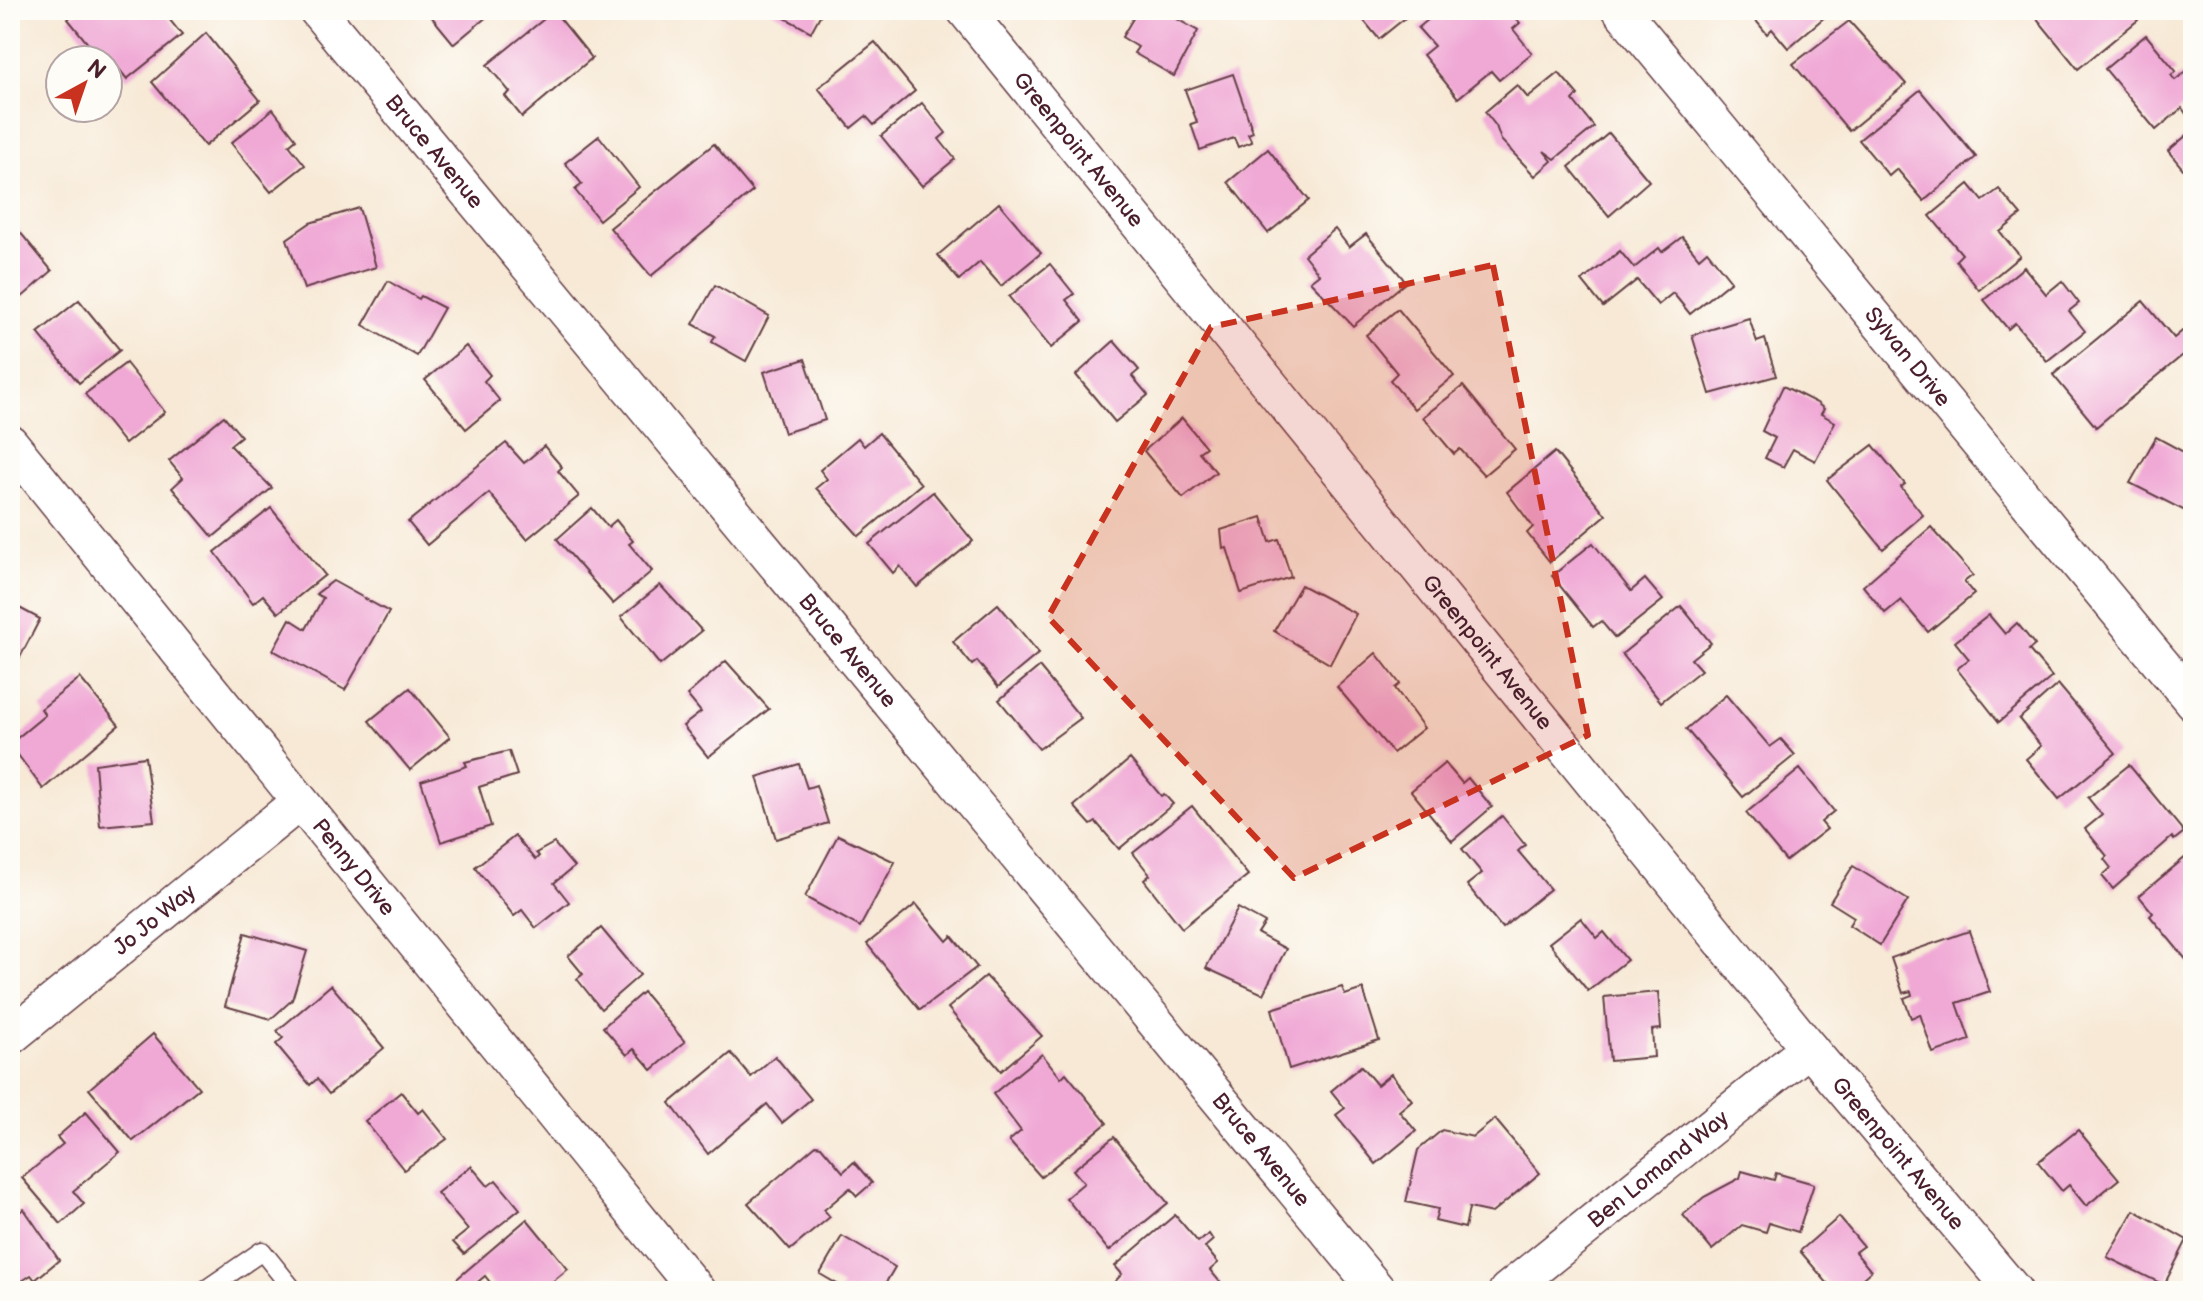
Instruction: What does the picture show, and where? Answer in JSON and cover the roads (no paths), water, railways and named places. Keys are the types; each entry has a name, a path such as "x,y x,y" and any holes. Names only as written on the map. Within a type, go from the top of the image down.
{"street":[{"name":"Bruce Avenue","path":"317,10 1378,1291"},
{"name":"Greenpoint Avenue","path":"965,10 1809,1048 2014,1291"},
{"name":"Sylvan Drive","path":"1621,10 2193,702"},
{"name":"Penny Drive","path":"10,443 298,803 697,1291"},
{"name":"Jo Jo Way","path":"10,1037 298,803"},
{"name":"Ben Lomand Way","path":"1507,1291 1809,1048"}],"lane":[{"path":"204,1291 262,1251 294,1291"}]}
